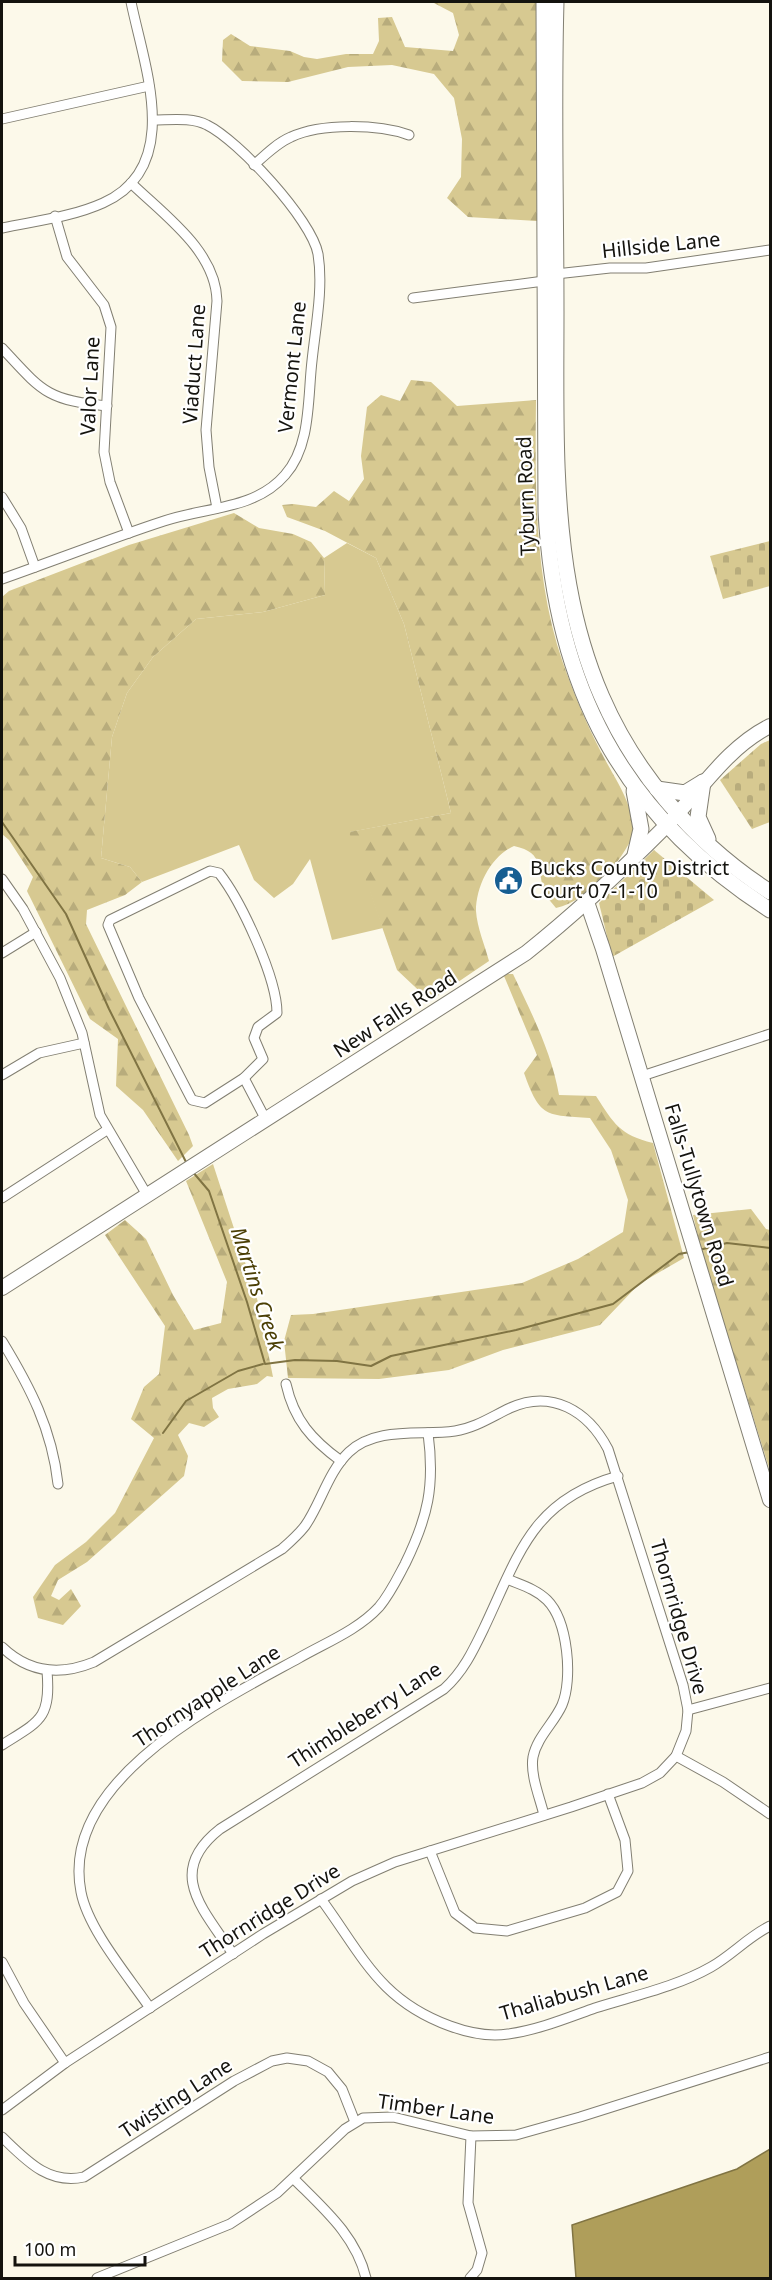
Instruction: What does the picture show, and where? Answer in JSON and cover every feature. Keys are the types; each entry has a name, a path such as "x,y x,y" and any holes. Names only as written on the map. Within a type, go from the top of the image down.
{"main road":[{"name":"Tyburn Road","path":"544,2 558,498 571,605 584,653 603,702 632,755 677,814 723,858 771,892"},
{"name":"Tyburn Road","path":"556,2 546,511 554,600 576,677 603,736 630,780 667,826 726,880 771,910"},
{"name":"New Falls Road","path":"2,1288 526,953 587,902 667,826 703,782 756,734 771,726"},
{"path":"630,780 641,819 640,842 635,855"},
{"path":"657,789 685,793 703,782"},
{"path":"703,782 698,817 706,837 723,858"},
{"name":"Falls-Tullytown Road","path":"587,902 771,1500"}],"street":[{"path":"2,228 104,202 130,183 147,158 153,136 153,120 149,86 131,2"},
{"path":"2,119 149,86"},
{"name":"Vermont Lane","path":"2,579 166,520 259,497 285,476 298,456 309,404 318,289 318,254 309,229 301,216 235,145 207,124 199,121 153,120"},
{"path":"254,165 281,142 317,129 384,128 409,135"},
{"name":"Viaduct Lane","path":"130,183 197,250 209,267 216,285 217,302 206,437 217,508"},
{"name":"Valor Lane","path":"56,216 67,257 96,294 108,316 112,336 106,466 129,533"},
{"name":"Hillside Lane","path":"412,298 610,268 646,268 771,250"},
{"path":"2,348 47,393 65,400 107,406"},
{"path":"2,497 21,528 35,567"},
{"path":"210,871 219,873 241,907 277,1004 277,1013 258,1027 254,1038 263,1059 244,1078 205,1103 192,1100 108,930 110,920 210,871"},
{"path":"2,879 36,932 72,1002 84,1043 94,1098 107,1130 147,1195"},
{"path":"2,953 36,932"},
{"path":"642,1076 771,1034"},
{"path":"2,1075 47,1050 84,1043"},
{"path":"244,1078 266,1120"},
{"path":"2,1198 107,1130"},
{"path":"2,1341 43,1416 55,1455 58,1484"},
{"path":"286,1384 289,1399 301,1425 321,1446 341,1461"},
{"name":"Thornridge Drive","path":"2,1647 21,1663 47,1671 70,1670 94,1662 269,1558 304,1528 341,1461 358,1446 375,1437 469,1428 518,1405 544,1402 578,1412 593,1424 608,1449 683,1685 688,1710 686,1731 676,1756 651,1779 373,1871 321,1899 233,1954 65,2063 2,2110"},
{"name":"Thornyapple Lane","path":"150,2008 92,1921 81,1893 80,1857 90,1820 109,1792 135,1764 168,1737 231,1697 360,1623 380,1606 402,1570 428,1511 431,1478 428,1433"},
{"name":"Thimbleberry Lane","path":"233,1954 204,1910 192,1885 193,1862 202,1845 220,1829 444,1689 470,1658 528,1538 548,1512 576,1491 618,1476"},
{"path":"507,1579 538,1593 551,1605 568,1656 569,1672 565,1697 535,1749 533,1759 544,1815"},
{"path":"2,1745 42,1716 47,1704 47,1671"},
{"path":"688,1710 771,1688"},
{"path":"676,1756 723,1782 771,1814"},
{"path":"430,1851 446,1897 455,1913 475,1928 507,1931 585,1908 616,1892 628,1871 625,1840 608,1794"},
{"name":"Thaliabush Lane","path":"321,1899 373,1973 402,2003 435,2021 464,2031 490,2035 525,2031 681,1981 711,1967 753,1936 771,1926"},
{"path":"2,1962 24,2003 65,2063"},
{"name":"Timber Lane","path":"98,2278 230,2224 294,2179 334,2139 355,2122 370,2116 393,2117 471,2136 499,2137 537,2130 771,2056"},
{"name":"Twisting Lane","path":"2,2137 48,2175 64,2180 84,2177 234,2081 272,2061 287,2058 308,2061 328,2072 342,2089 355,2122"},
{"path":"470,2278 477,2270 482,2253 468,2203 471,2136"},
{"path":"294,2179 350,2238 362,2262 366,2278"}],"green space":[{"path":"432,2 536,2 537,221 468,217 447,198 461,177 462,139 454,98 434,74 392,65 348,67 288,82 242,81 222,61 223,40 231,34 250,46 290,51 317,59 346,54 373,54 379,41 378,18 392,17 405,47 453,51 459,35 453,13"},
{"path":"411,380 431,382 457,406 536,400 538,533 546,599 553,631 576,697 625,798 635,831 622,855 593,888 569,904 556,908 545,893 538,864 531,853 514,846 498,857 482,882 476,911 489,961 430,1001 397,970 349,832 451,813 404,624 376,558 325,531 287,517 282,505 316,507 334,491 349,501 364,479 361,456 367,407 381,395 400,401"},
{"path":"234,513 259,528 293,534 311,542 324,558 325,595 263,612 196,619 153,657 127,693 112,737 101,858 130,867 142,882 125,895 87,910 86,924 193,1146 178,1161 143,1110 116,1086 118,1039 90,1019 27,891 33,877 9,840 2,834 2,597 9,591 129,545"},
{"path":"770,541 770,586 723,599 710,556"},
{"path":"347,543 376,558 404,624 451,813 350,832 383,928 332,940 310,859 293,884 274,898 254,880 239,845 142,882 130,867 101,858 112,737 127,693 153,657 196,619 263,612 325,595 324,558"},
{"path":"770,740 770,822 752,829 720,780 761,744"},
{"path":"654,850 714,900 612,957 599,903"},
{"path":"513,974 540,1033 556,1079 559,1095 596,1096 613,1121 625,1132 653,1143 684,1258 639,1284 600,1325 503,1350 449,1370 379,1379 288,1378 284,1341 291,1315 313,1314 522,1283 578,1259 623,1232 628,1200 611,1150 590,1118 563,1116 546,1111 535,1099 530,1088 524,1073 537,1055 504,976"},
{"path":"213,1164 258,1302 273,1377 267,1376 257,1384 228,1389 212,1398 213,1408 219,1417 204,1427 189,1423 178,1435 188,1456 184,1476 87,1562 58,1580 51,1596 59,1600 71,1589 81,1606 63,1625 38,1618 33,1597 55,1565 86,1542 115,1513 154,1438 131,1419 144,1387 159,1374 165,1326 105,1235 125,1220 146,1239 173,1295 194,1330 221,1323 227,1282 186,1181"},
{"path":"751,1209 766,1229 770,1230 770,1471 701,1250 693,1215"}],"shaded area":[{"path":"770,2149 770,2278 576,2278 572,2225 737,2169"}],"waterway":[{"name":"Martins Creek","path":"2,822 66,914 109,1009 187,1164"},
{"name":"Martins Creek","path":"192,1171 209,1191 247,1302 265,1364 295,1360 337,1361 371,1366 391,1356 516,1330 613,1304 679,1254 690,1252"},
{"name":"Martins Creek","path":"699,1250 727,1243 770,1248"},
{"path":"163,1433 186,1401 238,1371 263,1364"}],"place":[{"name":"Bucks County District Court 07-1-10","path":"509,880"}]}
